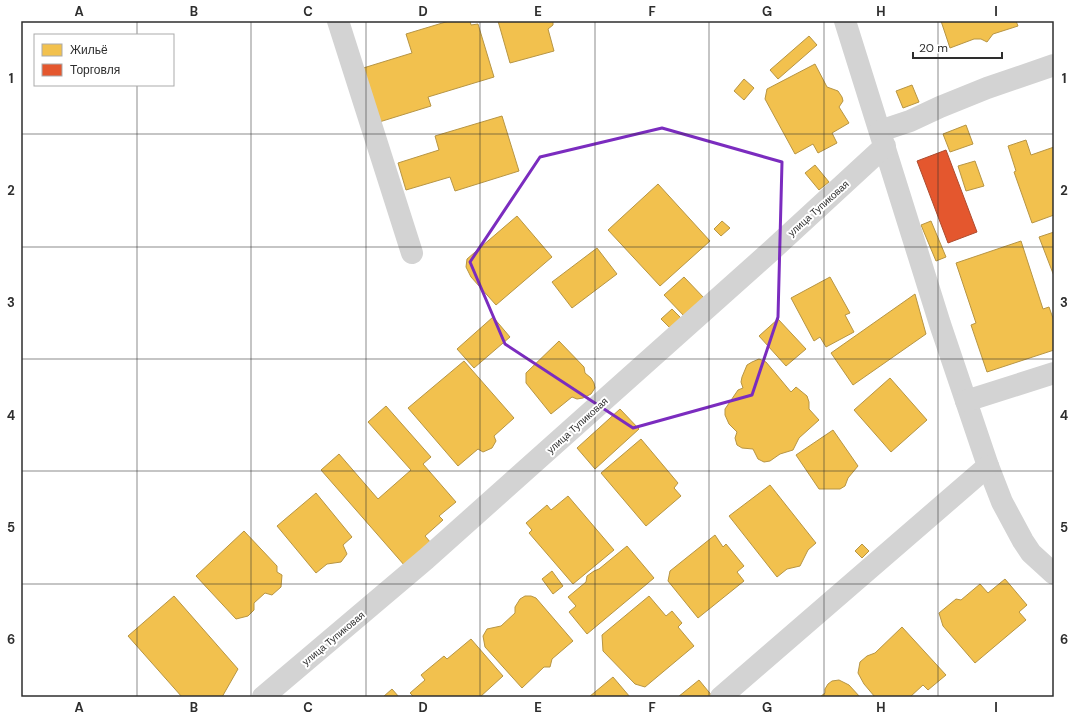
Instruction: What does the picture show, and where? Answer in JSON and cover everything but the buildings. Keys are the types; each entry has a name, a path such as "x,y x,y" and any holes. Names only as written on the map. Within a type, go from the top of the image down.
{"street":[{"path":"338,21 412,253"},
{"path":"846,21 940,324 988,466 1002,502 1023,541 1031,553 1054,574"},
{"path":"883,138 910,121 940,107 987,88 1054,65"},
{"name":"улица Тупиковая","path":"263,697 426,559 771,251 883,138"},
{"path":"966,401 1054,373"},
{"path":"721,697 988,466"}],"highlighted area":[{"path":"662,128 782,162 778,317 752,395 633,428 505,344 470,262 540,157"}]}
